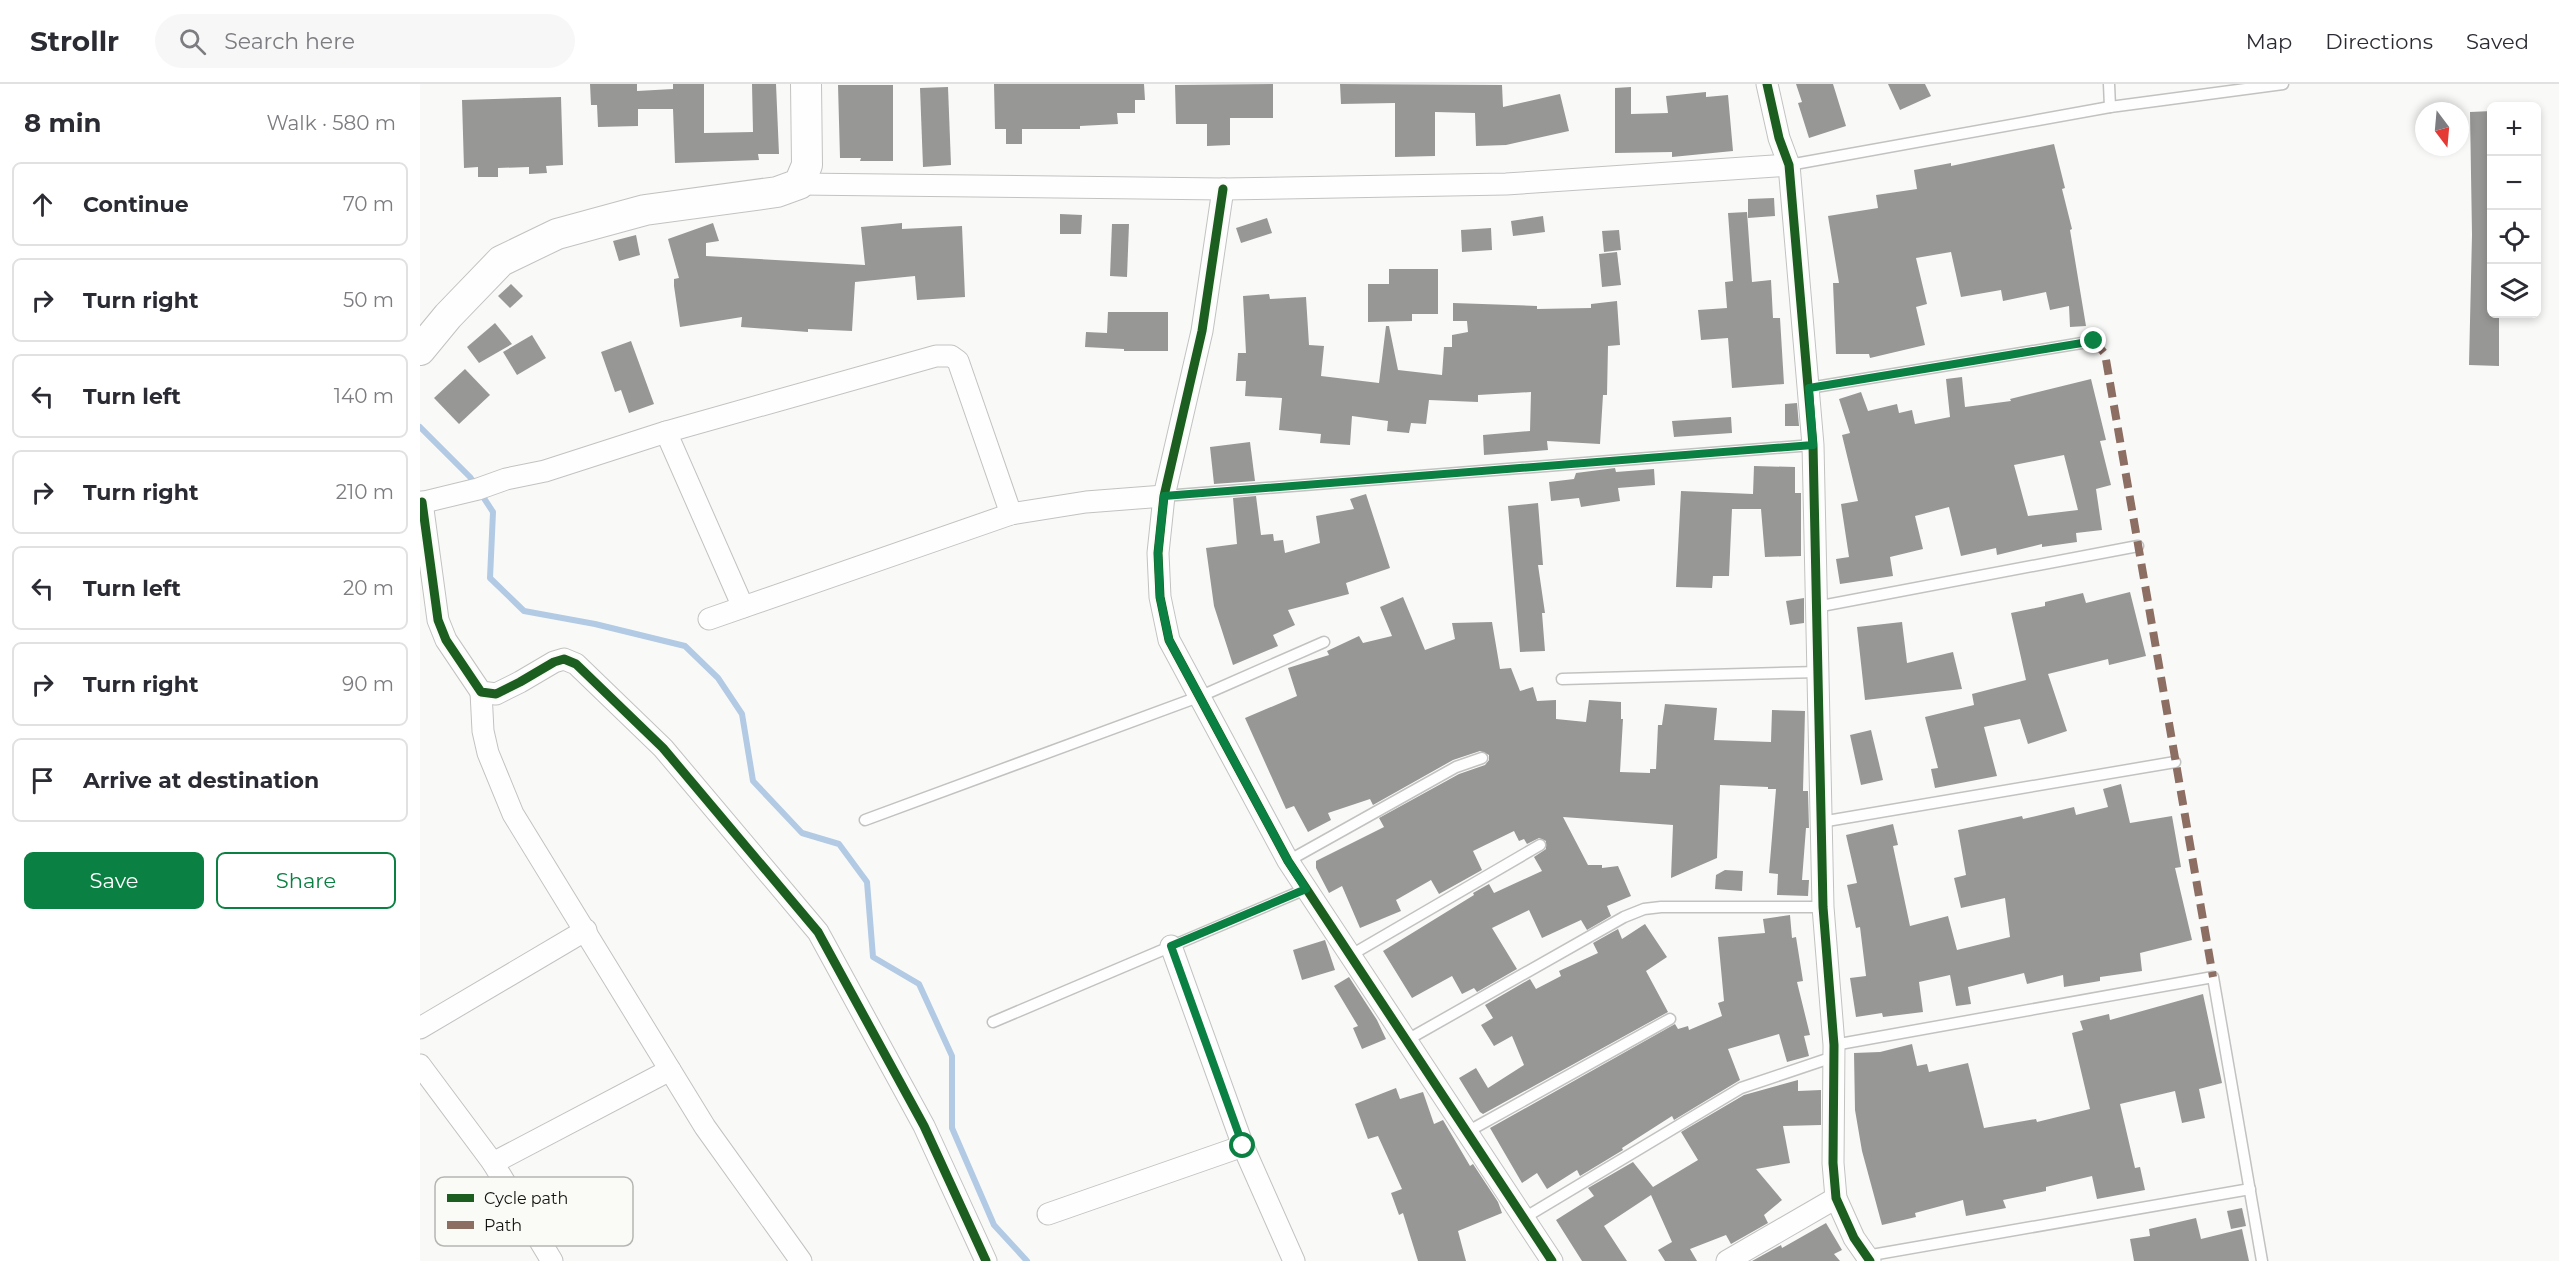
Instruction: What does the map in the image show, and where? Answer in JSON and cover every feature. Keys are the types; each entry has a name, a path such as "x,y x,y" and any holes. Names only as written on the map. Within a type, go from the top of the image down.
{"street":[{"path":"799,184 807,165 806,84"},
{"path":"1767,84 1779,138 1789,165 1813,445 1823,907 1833,1051 1833,1163 1836,1198 1854,1238 1868,1258"},
{"path":"420,350 448,316 501,261 557,234 645,210 777,192 799,184 1223,189 1506,184 1789,165"},
{"path":"1223,189 1202,331 1164,496 1158,553 1160,597 1169,640 1288,861 1551,1261"},
{"path":"801,1261 705,1127 513,814 488,753 483,731 481,692 446,640 438,620 421,502 545,471 666,432 936,356 951,356 958,361 1011,514"},
{"path":"666,432 743,607"},
{"path":"709,619 1011,514 1086,502 1164,496"},
{"path":"481,692 496,694 554,662 564,659 576,664 663,748 818,932 924,1126 986,1261"},
{"path":"420,1028 586,930"},
{"path":"1171,946 1243,1146 1294,1261"},
{"path":"420,1065 501,1177"},
{"path":"493,1163 670,1070"},
{"path":"1048,1214 1243,1146"},
{"path":"1727,1261 1836,1198"},
{"path":"543,1246 552,1261"}],"lane":[{"path":"2109,84 2110,106"},
{"path":"1789,165 2110,106 2283,84"},
{"path":"1809,388 2094,341"},
{"path":"1164,496 1813,445"},
{"path":"1816,607 2138,546"},
{"path":"865,820 1201,696 1324,642"},
{"path":"1562,679 1818,672"},
{"path":"1288,861 1456,767 1482,758"},
{"path":"1821,822 2175,762"},
{"path":"1351,955 1540,845"},
{"path":"993,1022 1306,889"},
{"path":"1407,1040 1624,916 1644,909 1660,907 1823,907"},
{"path":"1524,1218 1742,1088 1833,1051 2212,977 2262,1261"},
{"path":"1467,1132 1670,1019"},
{"path":"1868,1258 2250,1189"}],"building":[{"path":"590,84 637,84 637,91 673,89 673,84 704,84 704,133 753,132 752,84 776,84 779,154 758,154 759,160 675,163 673,109 638,109 638,126 598,127 597,105 591,105"},
{"path":"994,84 1144,84 1145,100 1135,100 1135,113 1117,113 1118,124 1080,126 1080,129 1022,129 1022,144 1006,144 1006,129 995,129"},
{"path":"1273,84 1273,118 1230,118 1230,145 1207,146 1207,124 1176,124 1175,85"},
{"path":"1340,84 1502,85 1503,107 1560,94 1569,131 1506,145 1476,146 1475,113 1435,112 1435,156 1395,157 1395,103 1341,104"},
{"path":"1796,84 1833,84 1846,126 1809,138 1798,103 1802,102"},
{"path":"1888,84 1925,84 1931,96 1900,110"},
{"path":"838,85 893,85 893,161 860,161 861,158 840,158"},
{"path":"948,87 951,165 923,167 920,88"},
{"path":"1631,87 1631,114 1668,113 1666,96 1706,92 1706,97 1728,95 1733,151 1672,157 1672,152 1615,153 1615,88"},
{"path":"561,97 563,165 546,166 547,173 529,174 529,167 498,168 498,177 478,177 478,167 464,168 462,100"},
{"path":"2487,111 2487,318 2499,318 2499,366 2469,365 2472,235 2470,112"},
{"path":"2054,144 2065,188 2062,189 2072,229 2070,230 2086,326 2070,327 2069,306 2050,310 2046,292 2003,301 2001,290 1961,297 1951,252 1916,258 1927,304 1916,307 1925,345 1870,358 1869,354 1836,354 1833,283 1839,283 1828,216 1878,208 1876,195 1917,189 1914,170 1951,163 1951,166"},
{"path":"1774,198 1775,216 1748,218 1748,199"},
{"path":"1747,212 1752,282 1771,280 1773,318 1780,318 1784,384 1732,388 1728,338 1701,340 1698,310 1727,308 1725,282 1733,281 1728,213"},
{"path":"1060,214 1082,215 1081,234 1060,234"},
{"path":"1543,216 1545,232 1513,236 1511,221"},
{"path":"1267,218 1272,233 1241,243 1236,228"},
{"path":"713,223 719,241 706,243 706,256 865,265 861,227 902,223 902,229 962,226 965,297 917,300 915,276 855,282 852,331 808,329 808,332 741,327 742,317 680,327 674,286 674,279 679,278 668,239"},
{"path":"1112,224 1129,224 1127,277 1110,276"},
{"path":"1491,228 1492,250 1462,252 1461,230"},
{"path":"1619,230 1621,250 1604,252 1602,231"},
{"path":"636,235 640,255 619,261 613,241"},
{"path":"1617,252 1621,285 1602,287 1599,254"},
{"path":"1389,269 1438,269 1438,314 1412,314 1412,321 1368,322 1368,284 1389,284"},
{"path":"511,284 523,296 510,308 498,296"},
{"path":"1269,294 1270,299 1306,297 1309,345 1324,346 1321,376 1379,383 1386,326 1389,326 1398,370 1442,375 1444,347 1452,347 1452,335 1468,332 1467,321 1453,321 1453,303 1537,306 1537,309 1591,308 1591,304 1617,301 1620,345 1608,346 1607,395 1603,395 1600,444 1547,441 1548,450 1484,455 1483,435 1530,431 1531,392 1478,395 1478,402 1429,400 1426,424 1411,423 1409,433 1387,431 1388,421 1352,416 1350,445 1320,443 1321,434 1279,430 1282,398 1245,396 1246,381 1236,381 1238,353 1246,353 1243,296"},
{"path":"1108,312 1168,312 1168,351 1124,351 1124,349 1085,347 1086,332 1107,333"},
{"path":"495,323 512,344 479,363 467,347"},
{"path":"532,335 546,358 517,375 503,352"},
{"path":"631,341 654,404 629,413 621,390 615,392 601,352"},
{"path":"465,369 490,395 459,424 434,398"},
{"path":"1962,377 1965,407 2011,401 2010,399 2091,379 2106,440 2100,441 2111,485 2096,489 2102,530 2076,533 2077,542 2042,547 2042,544 1997,555 1996,548 1961,556 1949,507 1915,516 1923,549 1890,557 1893,576 1840,584 1836,559 1849,557 1841,504 1858,501 1842,435 1850,433 1839,399 1861,392 1868,411 1897,404 1899,413 1912,410 1915,424 1950,417 1946,379","holes":["2064,455 2078,510 2028,516 2014,465"]},
{"path":"1797,403 1799,426 1785,426 1785,404"},
{"path":"1731,417 1732,433 1674,437 1672,421"},
{"path":"1250,442 1255,481 1214,484 1210,447"},
{"path":"1754,466 1795,467 1795,493 1801,493 1801,556 1765,557 1761,509 1732,509 1729,576 1713,576 1712,588 1676,587 1681,491 1753,494"},
{"path":"1615,468 1616,472 1654,469 1655,485 1618,488 1620,501 1581,507 1579,498 1551,501 1549,482 1574,479 1576,473"},
{"path":"1366,494 1390,568 1346,583 1349,594 1288,610 1295,625 1273,635 1278,646 1233,665 1214,606 1206,548 1237,544 1233,498 1256,496 1261,535 1273,534 1274,541 1283,540 1285,553 1320,543 1316,516 1354,509 1350,499"},
{"path":"1538,503 1543,565 1538,565 1545,613 1542,613 1545,651 1520,652 1508,506"},
{"path":"2130,592 2146,656 2109,665 2108,659 2048,674 2067,731 2028,744 2020,719 1984,727 1997,776 1935,788 1931,769 1938,768 1925,717 1974,705 1972,694 2026,680 2011,613 2045,606 2045,602 2083,593 2086,603"},
{"path":"1403,597 1425,650 1455,639 1452,623 1492,622 1500,669 1511,668 1520,691 1533,687 1537,701 1556,700 1556,719 1586,722 1589,700 1621,702 1621,719 1623,719 1620,772 1650,773 1650,769 1656,769 1658,725 1662,725 1665,704 1717,708 1714,740 1771,742 1772,710 1805,711 1803,791 1808,791 1809,828 1806,828 1802,880 1809,880 1808,896 1777,895 1778,874 1769,873 1776,789 1720,785 1717,858 1671,878 1673,825 1563,817 1588,865 1602,865 1602,868 1618,866 1631,896 1607,906 1611,916 1587,930 1581,920 1542,938 1529,910 1492,928 1517,969 1477,992 1474,988 1462,994 1452,976 1412,998 1383,951 1489,884 1494,893 1542,871 1534,857 1546,849 1546,841 1539,838 1527,844 1524,839 1519,841 1514,831 1473,851 1482,870 1439,894 1431,880 1396,900 1401,911 1360,928 1342,886 1329,893 1316,868 1316,861 1384,827 1379,818 1459,774 1485,765 1489,760 1489,755 1480,751 1453,760 1373,805 1370,799 1328,813 1331,820 1308,832 1294,806 1286,809 1245,718 1297,696 1288,668 1329,655 1327,651 1359,636 1363,643 1392,636 1380,607"},
{"path":"1804,598 1804,623 1790,625 1786,601"},
{"path":"1902,622 1907,663 1953,652 1962,689 1865,700 1857,627"},
{"path":"1871,730 1883,780 1861,785 1850,735"},
{"path":"2121,784 2130,823 2172,816 2181,867 2175,868 2192,940 2140,953 2142,971 2100,977 2100,981 2064,987 2063,975 2027,984 2024,973 1968,987 1971,1004 1956,1006 1950,975 1919,982 1923,1012 1883,1017 1882,1013 1856,1017 1850,978 1866,976 1860,927 1856,928 1847,885 1857,883 1846,835 1893,824 1898,845 1893,846 1910,926 1948,916 1957,950 2010,937 2005,898 1961,908 1954,878 1966,875 1958,830 2022,816 2023,819 2074,807 2076,815 2108,807 2103,789"},
{"path":"1725,870 1743,871 1742,891 1715,889 1716,875"},
{"path":"1790,915 1792,938 1796,937 1803,981 1797,982 1810,1035 1804,1036 1809,1056 1787,1062 1779,1034 1728,1049 1740,1080 1674,1120 1672,1116 1580,1176 1577,1170 1547,1189 1537,1173 1522,1183 1490,1128 1675,1024 1678,1029 1688,1026 1689,1030 1722,1016 1718,1003 1724,1001 1718,937 1765,933 1763,919"},
{"path":"1645,924 1667,957 1646,971 1668,1012 1483,1114 1480,1112 1459,1078 1476,1068 1488,1088 1524,1065 1512,1036 1494,1046 1481,1025 1493,1018 1485,1005 1530,979 1536,989 1561,976 1559,971 1598,953 1593,943 1618,929 1622,939"},
{"path":"1325,940 1335,970 1302,980 1293,950"},
{"path":"1349,977 1377,1020 1386,1039 1362,1049 1353,1028 1358,1026 1334,986"},
{"path":"2203,994 2222,1083 2199,1089 2205,1118 2182,1123 2175,1091 2120,1104 2135,1168 2140,1167 2145,1190 2097,1199 2092,1176 2046,1187 2046,1191 2003,1200 2006,1208 1966,1216 1963,1200 1915,1213 1916,1217 1882,1225 1862,1151 1855,1110 1854,1053 1880,1052 1912,1044 1917,1066 1927,1064 1929,1072 1968,1063 1984,1128 2036,1119 2037,1122 2090,1109 2072,1033 2083,1030 2080,1021 2109,1014 2110,1020"},
{"path":"1798,1080 1798,1091 1821,1090 1821,1125 1783,1126 1790,1163 1756,1169 1782,1200 1764,1215 1768,1223 1731,1244 1726,1235 1690,1249 1697,1261 1665,1261 1658,1250 1672,1242 1651,1195 1604,1226 1627,1261 1582,1261 1556,1220 1594,1196 1588,1188 1633,1162 1653,1187 1698,1160 1681,1132 1744,1095"},
{"path":"1396,1088 1400,1099 1423,1092 1434,1124 1443,1120 1470,1166 1473,1164 1498,1202 1502,1213 1458,1231 1466,1261 1418,1261 1403,1213 1399,1215 1391,1193 1402,1189 1378,1136 1368,1139 1355,1104"},
{"path":"2242,1208 2246,1226 2231,1229 2227,1211"},
{"path":"2196,1218 2201,1239 2242,1229 2249,1261 2134,1261 2130,1239 2150,1236 2149,1229"},
{"path":"1826,1223 1842,1250 1834,1254 1840,1261 1752,1261 1781,1245 1782,1248"}],"waterway":[{"path":"420,427 470,477 493,512 490,578 524,611 595,624 685,646 718,678 742,714 753,781 802,833 839,844 867,882 873,957 919,984 952,1056 952,1128 994,1225 1027,1261"}],"marked path":[{"path":"2094,341 2105,354 2213,977"}],"cycle path":[{"path":"1767,84 1779,138 1789,165 1813,445 1823,907 1834,1045 1833,1163 1836,1198 1854,1238 1870,1261"},
{"path":"1223,189 1202,331 1164,496 1158,553 1160,597 1169,640 1288,861 1552,1261"},
{"path":"422,502 438,620 446,640 481,692 496,694 554,662 564,659 576,664 663,748 818,932 924,1126 986,1261"}],"route":[{"path":"1243,1146 1171,946 1306,889 1288,861 1169,640 1160,597 1158,553 1164,496 1813,445 1809,388 2094,341"}]}
